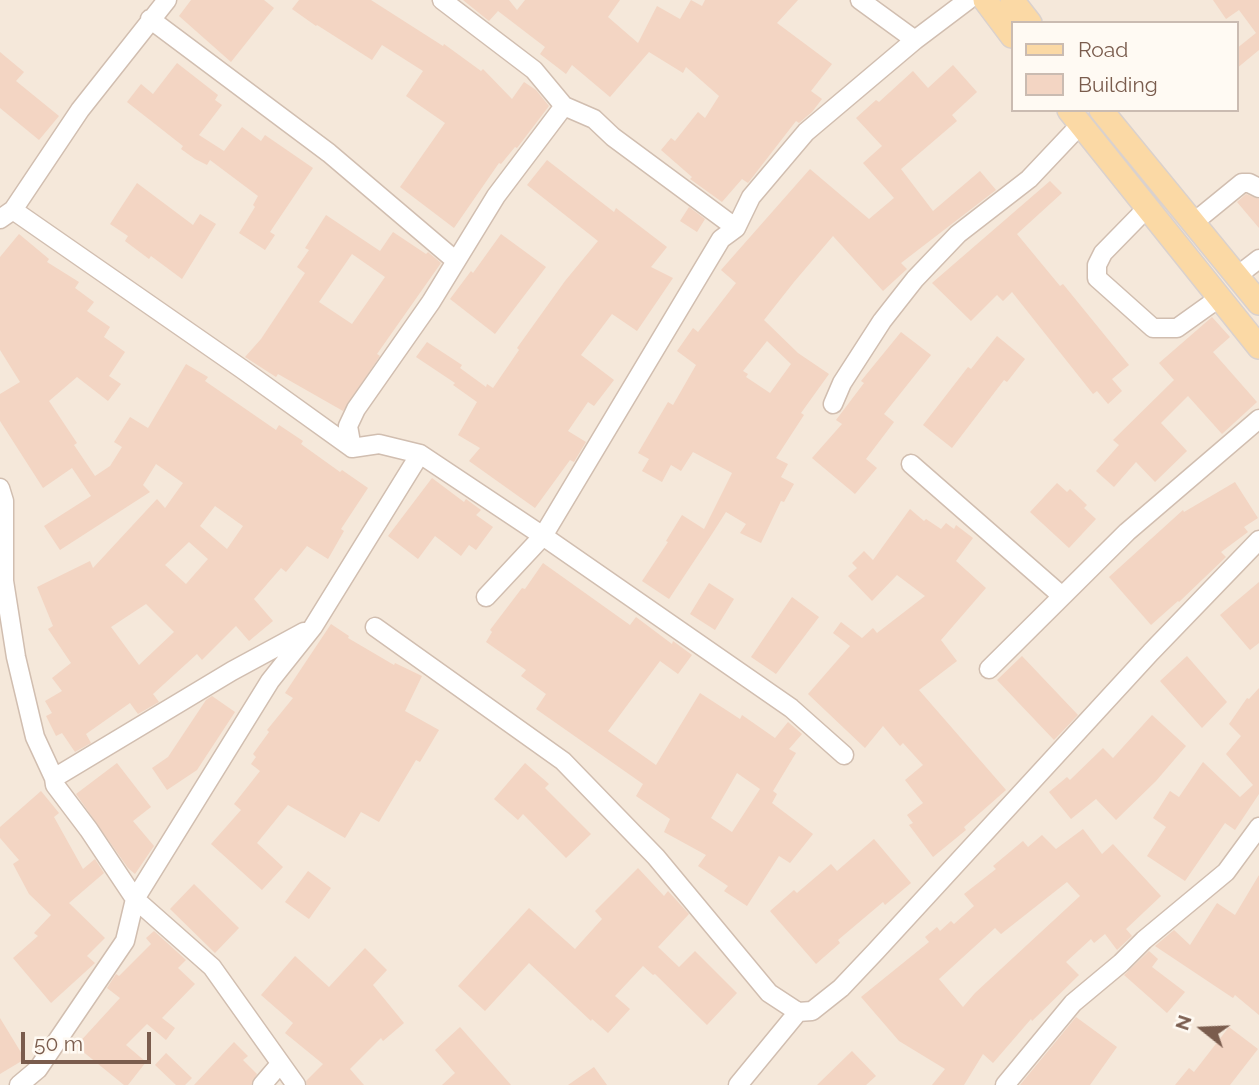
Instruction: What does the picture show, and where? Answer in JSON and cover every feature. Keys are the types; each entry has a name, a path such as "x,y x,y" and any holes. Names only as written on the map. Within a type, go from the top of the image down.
{"main road":[{"path":"985,0 1010,33"},
{"path":"1013,0 1029,21"},
{"path":"1103,112 1259,303"},
{"path":"1074,118 1259,348"}],"street":[{"path":"167,0 80,110 6,215 242,369 352,448 379,444 420,454 781,701 844,755"},
{"path":"442,0 534,70 564,106 594,119 736,228"},
{"path":"860,0 915,40"},
{"path":"486,597 543,536 721,239 736,228 751,197 806,132 915,40 968,0"},
{"path":"150,19 329,153 456,261"},
{"path":"352,448 348,426 356,409 401,347 496,196 564,106"},
{"path":"833,404 855,362 882,321 915,279 958,234 1029,178 1074,118"},
{"path":"1193,223 1242,183 1250,183 1259,188"},
{"path":"1147,208 1103,253 1097,265 1097,278 1153,328 1177,328 1219,298"},
{"path":"1237,276 1259,259"},
{"path":"989,669 1127,532 1259,419"},
{"path":"19,1085 38,1069 125,941 135,899 270,681 313,627 420,454"},
{"path":"911,464 1062,596"},
{"path":"0,488 4,501 5,581 16,657 34,737 55,785 95,838 135,899 212,967 296,1085"},
{"path":"375,627 563,761 656,857 769,993 798,1012 812,1011 841,988 1151,652 1259,540"},
{"path":"54,778 233,671 313,627"},
{"path":"1005,1085 1073,1003 1226,872 1259,827"},
{"path":"738,1085 798,1012"},
{"path":"262,1085 280,1064"}],"shaded area":[{"path":"0,0 1259,0 1259,1085 0,1085"}],"building":[{"path":"191,0 264,0 274,8 231,62 179,16"},
{"path":"299,0 371,0 443,46 444,44 481,71 483,69 512,99 524,82 536,90 549,106 517,148 499,163 454,228 400,187 445,123 406,96 423,71 382,45 372,60 292,9"},
{"path":"463,0 509,0 517,10 525,0 620,0 608,17 638,43 657,6 680,19 691,0 702,6 705,0 798,0 777,23 832,64 811,91 822,99 812,112 799,123 796,121 748,183 742,179 722,202 690,179 692,177 661,150 671,138 675,141 698,112 705,118 719,96 686,67 683,73 649,52 610,97 572,65 566,74 540,54 545,47 498,11 489,21"},
{"path":"1213,0 1259,0 1259,50 1238,67 1238,47 1256,33 1239,10 1226,19"},
{"path":"0,52 24,72 16,81 59,116 39,140 0,108"},
{"path":"177,63 218,95 215,100 222,105 199,135 224,151 242,127 261,141 265,135 313,168 270,232 275,235 265,250 239,233 255,207 253,205 258,196 210,160 207,165 181,149 183,146 127,102 141,84 153,94"},
{"path":"953,65 977,92 952,115 957,121 901,169 933,211 980,171 996,190 901,263 907,269 883,291 833,236 794,282 764,320 798,353 829,374 801,413 804,415 776,458 788,464 781,477 794,484 784,502 781,501 761,543 740,533 746,524 726,512 669,599 642,581 682,515 704,529 732,473 693,452 681,471 671,465 662,482 642,471 649,459 638,453 668,402 673,405 696,365 677,351 693,328 698,332 736,283 721,270 810,169 869,219 894,198 863,163 882,146 856,118 876,100 879,102 913,71 928,88","holes":["767,341 791,364 770,393 746,377 748,374 743,371"]},
{"path":"547,160 614,212 616,208 667,247 651,267 673,278 637,331 612,314 581,355 614,380 594,406 588,402 568,431 586,442 574,462 570,460 535,508 469,461 480,448 458,435 477,402 453,385 455,383 416,357 427,342 462,365 460,368 486,387 487,384 493,388 519,350 517,348 565,281 598,241 527,185"},
{"path":"1050,181 1062,193 1017,234 1060,286 1063,284 1129,365 1112,379 1122,391 1108,404 1097,391 1093,394 1012,292 1003,301 997,295 971,321 932,283"},
{"path":"137,183 193,225 200,214 216,224 182,279 125,241 128,236 110,224"},
{"path":"1246,194 1259,199 1259,228 1237,202"},
{"path":"689,207 705,219 697,232 680,221"},
{"path":"326,215 380,251 393,232 426,254 428,252 441,263 377,354 380,356 343,411 278,374 276,377 245,357 261,339 305,273 297,267 309,250 305,248","holes":["352,254 385,277 352,324 319,302"]},
{"path":"19,234 49,259 47,262 79,282 75,288 94,302 87,311 110,327 104,337 125,352 109,376 121,384 108,401 77,377 49,401 95,476 110,466 122,447 114,442 130,417 148,428 186,364 208,377 205,381 276,430 279,425 340,472 342,470 368,488 341,529 344,531 328,559 307,546 286,572 281,568 254,599 273,621 249,641 236,626 202,660 197,654 153,694 159,702 138,714 130,703 86,734 91,743 75,752 62,733 56,736 46,716 52,713 45,701 62,691 52,678 71,663 48,629 53,626 37,587 90,561 93,568 157,499 165,508 183,483 156,464 143,485 150,492 60,550 44,526 91,496 72,468 43,488 0,421 0,394 20,382 0,350 0,257","holes":["215,506 243,526 227,549 200,526","189,542 208,559 186,584 165,565","146,604 174,632 139,665 111,627"]},
{"path":"501,234 546,267 495,334 450,299"},
{"path":"1212,317 1230,337 1213,352 1257,402 1222,434 1188,396 1161,423 1187,451 1155,482 1136,462 1114,487 1096,471 1119,445 1113,440 1174,380 1159,363"},
{"path":"901,332 931,355 884,414 894,422 866,459 877,468 855,494 812,458 842,424 836,420 864,383 861,381"},
{"path":"997,336 1025,359 1007,382 1004,380 952,448 923,425 968,367 971,369"},
{"path":"432,478 464,502 466,499 481,510 476,515 493,527 476,550 469,545 461,556 435,536 418,559 388,536"},
{"path":"1235,482 1258,518 1244,527 1248,532 1221,552 1226,557 1151,625 1109,577 1183,510 1184,512"},
{"path":"1057,483 1067,492 1070,489 1087,505 1084,508 1096,519 1069,548 1030,512"},
{"path":"910,509 924,521 926,519 941,529 946,523 954,529 956,525 973,538 956,561 986,588 941,640 957,661 919,690 1006,790 964,827 966,830 933,857 909,825 913,823 907,815 923,803 905,780 923,765 903,743 900,746 883,726 865,748 808,694 850,646 833,633 841,622 862,638 873,628 877,633 925,596 897,575 872,601 848,576 857,568 852,563 864,551 873,560"},
{"path":"543,563 630,625 636,617 672,644 673,641 692,655 678,674 660,661 608,731 656,765 700,693 740,719 742,715 775,738 788,722 802,734 789,749 796,753 773,791 777,794 772,803 813,834 790,863 779,856 747,906 724,891 728,886 698,866 706,855 664,832 670,819 636,796 643,784 536,709 546,694 521,676 526,670 486,642 492,632 490,630 522,588 525,589","holes":["737,773 760,789 732,832 711,818"]},
{"path":"1259,582 1259,643 1250,650 1220,615"},
{"path":"709,583 734,599 715,630 690,614"},
{"path":"792,597 819,617 776,674 751,657"},
{"path":"331,624 349,636 348,638 394,665 395,663 422,676 405,711 439,730 420,762 416,760 379,822 361,812 345,838 288,805 257,843 283,867 262,890 211,844 241,810 234,804 260,771 251,764 256,757 253,754 269,732 267,730 293,698 285,693"},
{"path":"1022,656 1078,715 1054,740 997,680"},
{"path":"1187,656 1227,702 1202,728 1160,681"},
{"path":"1259,688 1259,794 1235,830 1225,823 1185,881 1147,856 1166,827 1153,818 1170,791 1179,797 1203,762 1240,797 1253,785 1226,754 1241,736 1229,724 1247,698"},
{"path":"212,696 235,712 197,770 167,790 152,768 168,757 206,700"},
{"path":"1152,715 1186,746 1156,781 1116,820 1096,799 1071,819 1049,792 1067,777 1070,780 1103,748 1113,758"},
{"path":"117,763 151,807 133,821 154,846 135,874 76,794"},
{"path":"525,763 549,784 545,788 591,834 566,858 523,814 518,820 494,799"},
{"path":"41,791 59,813 54,817 83,869 95,859 104,873 69,903 105,938 87,956 95,963 51,1003 13,958 38,936 34,933 51,915 29,894 13,864 19,860 0,838 0,827"},
{"path":"1083,829 1102,854 1113,844 1161,896 1126,929 1132,936 1117,950 1105,934 1094,943 1091,939 1066,962 1079,975 1032,1021 1031,1019 993,1063 983,1054 964,1085 932,1085 945,1069 899,1041 861,997 929,942 925,937 937,927 940,931 951,921 954,924 974,906 964,894 996,869 993,866 1023,841 1028,847 1042,835 1056,849","holes":["1067,882 1080,896 963,1007 939,979 995,928 1001,934"]},
{"path":"874,839 911,883 885,905 883,902 838,940 840,943 816,964 770,911 794,890 797,893 831,864 837,871"},
{"path":"638,868 664,896 668,891 689,914 658,947 679,967 695,951 737,993 707,1025 655,974 643,966 615,996 630,1009 608,1033 592,1019 591,1021 529,963 485,1011 458,986 529,908 575,949 602,919 595,911"},
{"path":"308,871 331,888 309,919 285,902"},
{"path":"1259,875 1259,1015 1235,995 1233,998 1155,946 1174,930 1190,945 1217,903 1235,915"},
{"path":"194,884 239,928 215,953 170,909"},
{"path":"154,931 186,960 178,968 195,984 162,1018 175,1028 166,1040 147,1024 126,1045 146,1062 128,1085 124,1085 76,1046 120,998 107,988 116,974 119,976 151,944 146,938"},
{"path":"365,948 387,970 373,985 404,1023 383,1041 381,1038 350,1069 364,1085 307,1085 306,1081 323,1064 285,1033 293,1023 261,995 295,956 329,987"},
{"path":"1149,951 1158,959 1152,967 1185,992 1167,1013 1124,975"},
{"path":"1076,1017 1117,1047 1090,1085 1020,1085"},
{"path":"0,1018 25,1059 0,1074"},
{"path":"460,1027 511,1085 442,1085 455,1073 435,1050"},
{"path":"1229,1027 1258,1049 1230,1085 1175,1085 1189,1068 1194,1072"},
{"path":"234,1042 248,1056 243,1060 257,1074 251,1085 194,1085"},
{"path":"852,1051 876,1076 866,1085 817,1085"},
{"path":"166,1053 192,1078 185,1085 176,1085 155,1065"},
{"path":"594,1067 607,1085 568,1085"}]}
